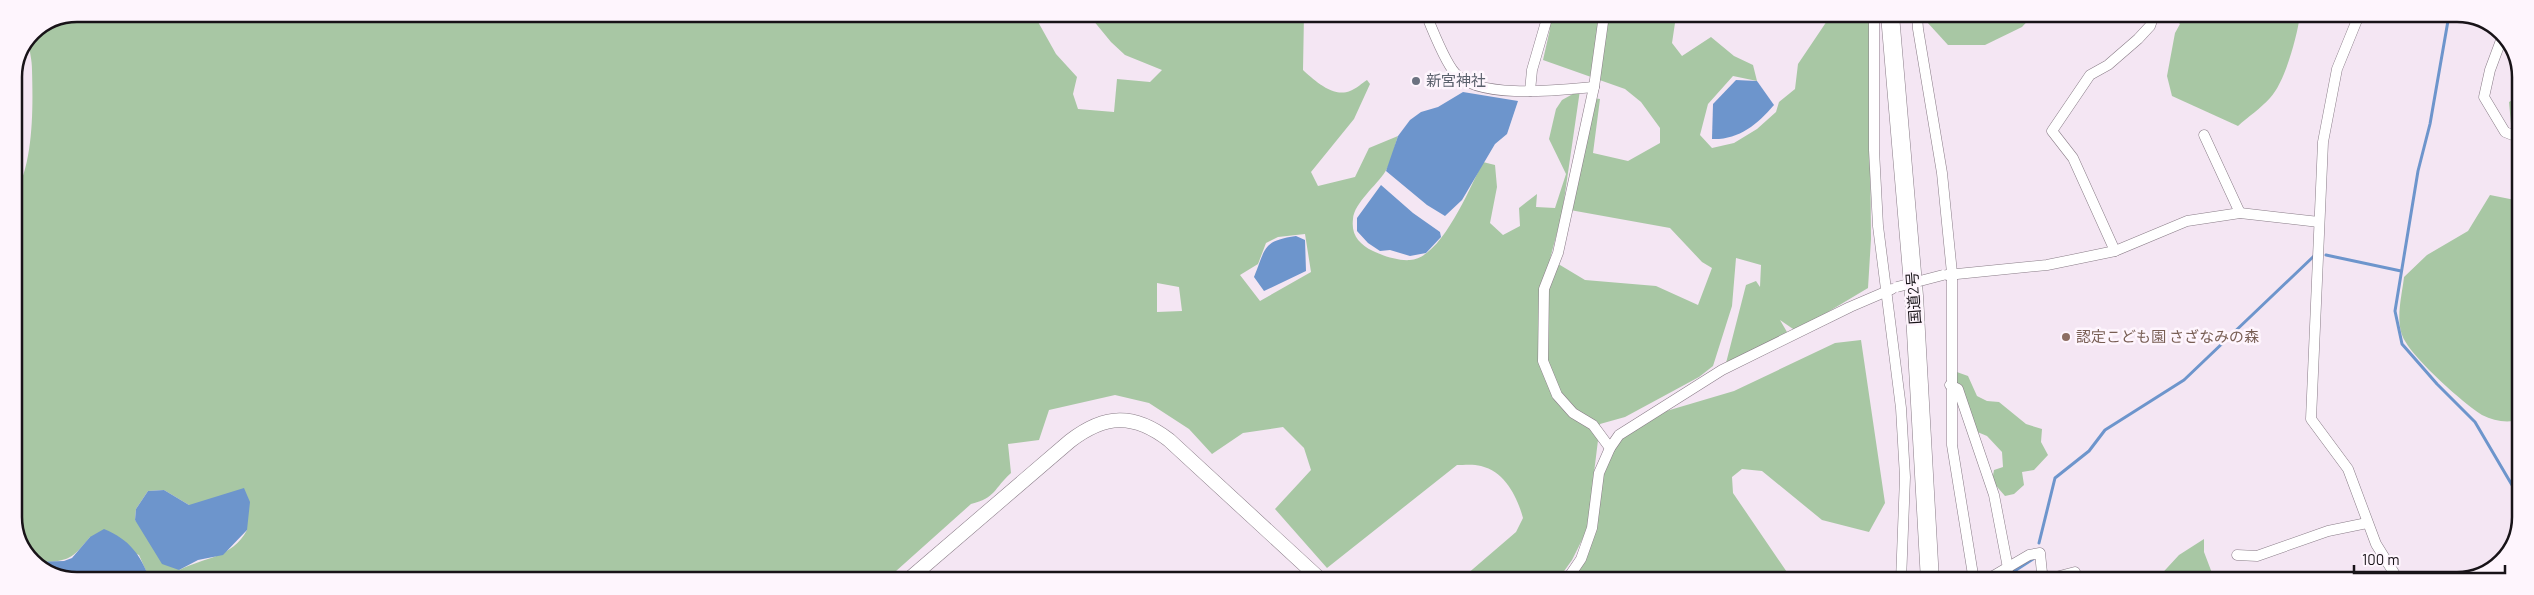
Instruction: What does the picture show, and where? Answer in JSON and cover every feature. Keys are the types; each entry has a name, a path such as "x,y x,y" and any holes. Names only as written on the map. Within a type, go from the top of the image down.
{"highway":[{"name":"国道2号","path":"1891,22 1914,296 1929,572"}],"street":[{"path":"1430,22 1453,72 1466,83 1484,88 1530,91 1594,87"},
{"path":"1530,91 1532,70 1546,22"},
{"path":"1603,22 1594,87 1558,253 1544,289 1543,361 1557,394 1572,413 1593,425 1610,448"},
{"path":"1874,22 1874,150 1878,226 1901,408 1905,476 1901,572"},
{"path":"1918,22 1942,173 1948,274 1952,445 1973,572"},
{"path":"2115,251 2073,158 2052,131 2090,75 2108,65 2138,39 2151,22"},
{"path":"2356,22 2337,68 2322,142 2319,265 2311,419 2348,469 2367,523 2385,562 2392,572"},
{"path":"2500,44 2490,70 2484,97 2505,132 2511,134"},
{"path":"2204,135 2240,213"},
{"path":"1572,572 1581,559 1592,528 1600,473 1610,448 1619,435 1722,370 1887,291 1948,274 2047,265 2115,251 2187,221 2240,213 2319,222"},
{"path":"1950,385 1958,389 1994,496 2007,572"},
{"path":"917,572 1070,441 1094,426 1120,419 1137,421 1154,428 1312,572"},
{"path":"2238,554 2257,556 2328,531 2367,523"},
{"path":"2001,572 2029,556 2040,553 2042,572"}],"green space":[{"path":"78,22 1038,22 1056,54 1077,77 1073,94 1078,109 1114,112 1117,79 1150,82 1162,70 1125,55 1095,22 1304,22 1303,70 1324,87 1337,92 1344,93 1350,91 1367,80 1370,84 1354,119 1311,172 1318,186 1355,177 1369,148 1398,136 1387,168 1354,213 1353,230 1360,242 1368,248 1396,259 1410,260 1422,257 1433,248 1453,220 1483,162 1495,165 1497,187 1490,223 1503,235 1520,226 1519,208 1537,194 1536,207 1555,208 1566,174 1549,139 1556,109 1562,100 1580,90 1562,214 1550,259 1585,280 1656,286 1698,305 1712,268 1702,262 1670,228 1570,210 1594,98 1600,99 1593,153 1628,161 1660,143 1660,128 1641,102 1625,89 1543,60 1550,29 1540,22 1674,22 1672,43 1682,56 1711,37 1734,56 1753,65 1757,81 1733,76 1708,104 1700,135 1712,148 1734,143 1757,129 1776,112 1779,102 1795,89 1798,64 1826,22 1869,22 1871,239 1868,288 1796,331 1780,320 1787,332 1731,363 1726,363 1746,285 1756,281 1760,287 1761,265 1736,258 1732,306 1713,366 1699,377 1625,417 1600,424 1587,530 1572,560 1563,572 1469,572 1516,532 1523,518 1513,493 1503,479 1489,469 1472,465 1457,465 1327,568 1275,509 1311,470 1304,448 1283,427 1243,433 1212,454 1189,429 1149,403 1115,395 1049,410 1039,440 1008,444 1011,473 994,492 985,499 971,504 895,572 146,572 139,555 90,537 76,553 67,559 46,562 36,554 30,545 23,521 22,178 31,135 32,64 30,50 39,39 56,27","holes":["1305,234 1311,272 1260,301 1240,275 1258,264 1266,243 1278,237","1157,283 1179,287 1182,311 1157,312","164,490 189,505 247,530 241,539 226,552 179,570 135,520 136,509 148,491"]},
{"path":"1927,22 2027,22 2022,27 1985,45 1948,45"},
{"path":"2178,22 2299,22 2290,59 2281,81 2270,98 2238,126 2172,96 2167,76 2175,33 2180,24"},
{"path":"2511,101 2511,124 2511,124 2509,102"},
{"path":"2490,195 2511,199 2512,421 2500,421 2482,415 2463,401 2419,360 2405,341 2400,326 2399,318 2404,277 2427,255 2468,231"},
{"path":"1861,340 1885,503 1869,532 1822,520 1762,471 1742,469 1732,477 1733,493 1787,572 1574,572 1603,474 1613,449 1622,438 1663,412 1734,391 1835,343"},
{"path":"1954,371 1968,376 1977,396 1987,401 1999,402 2026,424 2042,429 2041,442 2048,455 2034,470 2022,472 2024,485 2014,494 2005,496 1992,481 1994,470 2003,467 2002,452 1987,436 1975,431 1960,396"},
{"path":"2204,539 2204,552 2212,572 2163,572 2179,555"}],"water":[{"path":"1736,80 1757,81 1774,105 1754,125 1739,134 1721,139 1712,139 1713,104"},
{"path":"1463,92 1518,101 1507,134 1495,144 1462,200 1445,216 1427,205 1386,171 1398,136 1410,120 1421,112 1438,107"},
{"path":"1381,185 1413,213 1440,232 1441,237 1426,253 1410,256 1390,250 1380,251 1368,243 1357,231 1357,218"},
{"path":"1296,236 1305,240 1306,271 1264,291 1254,277 1264,253 1277,240"},
{"path":"244,488 250,502 247,530 223,555 198,560 179,570 162,564 135,520 136,509 148,491 164,490 189,505"},
{"path":"104,529 113,533 133,549 146,572 67,571 60,570 45,562 64,561 72,558 90,537"}],"waterway":[{"path":"2448,22 2430,124 2418,171 2395,311 2402,344 2437,384 2475,422 2512,485"},
{"path":"2326,255 2401,271"},
{"path":"2039,543 2055,478 2089,451 2105,430 2184,380 2314,256"},
{"path":"2013,572 2033,559"}],"place":[{"name":"新宮神社","path":"1416,81"},
{"name":"認定こども園 さざなみの森","path":"2066,337"}]}
